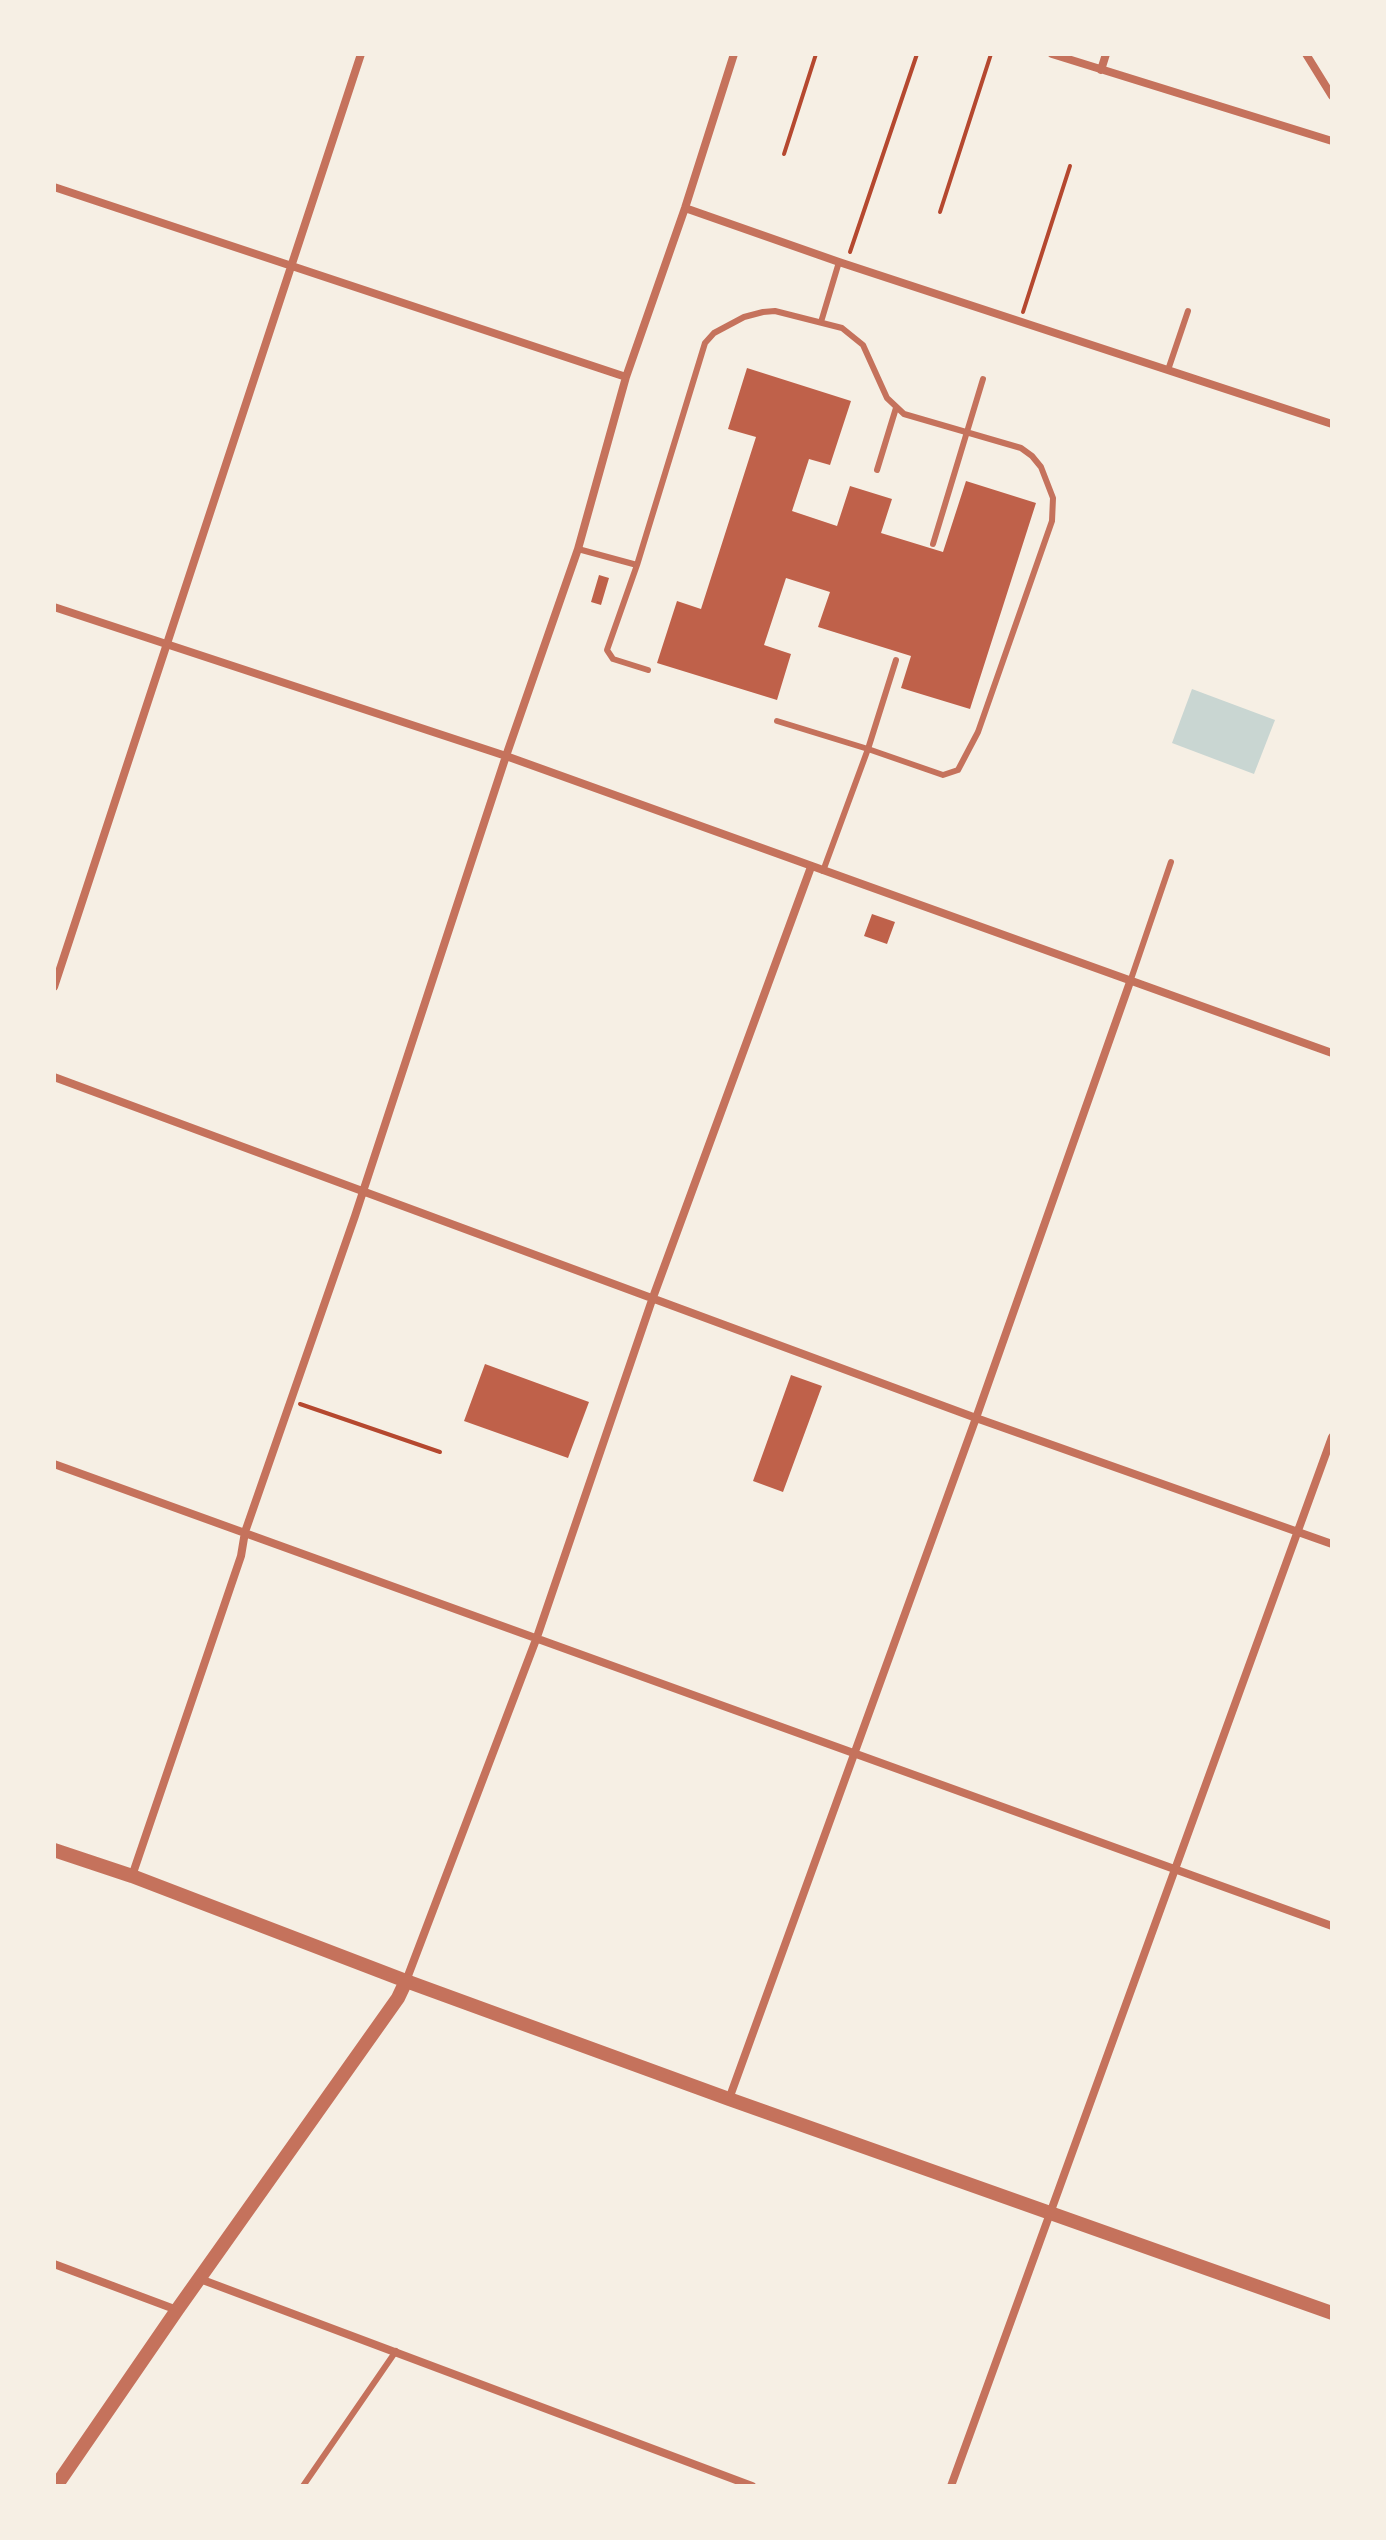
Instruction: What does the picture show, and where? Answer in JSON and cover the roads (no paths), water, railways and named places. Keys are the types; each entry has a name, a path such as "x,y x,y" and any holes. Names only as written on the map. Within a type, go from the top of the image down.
{"street":[{"path":"54,987 361,54"},
{"path":"132,1876 241,1556 245,1532 578,549 626,377 734,54"},
{"path":"1052,54 1332,141"},
{"path":"1101,70 1106,54"},
{"path":"1306,54 1332,96"},
{"path":"54,187 626,377"},
{"path":"685,208 1332,424"},
{"path":"54,607 506,756 1332,1053"},
{"path":"56,2486 398,1998 406,1981 537,1637 652,1300 811,867"},
{"path":"729,2099 1130,982"},
{"path":"54,1077 652,1300 1332,1544"},
{"path":"951,2486 1332,1437"},
{"path":"54,1464 1332,1926"},
{"path":"54,1850 132,1876 406,1981 729,2099 1332,2313"},
{"path":"54,2264 177,2310"},
{"path":"200,2279 752,2486"}],"lane":[{"path":"821,322 843,263"},
{"path":"648,670 613,659 607,650 637,565 705,343 714,333 744,317 763,312 775,311 842,328 863,345 887,398 904,414 1021,448 1032,456 1050,484 1052,521 978,732 958,770 943,775 777,721"},
{"path":"1168,370 1188,311"},
{"path":"933,544 983,379"},
{"path":"877,470 896,408"},
{"path":"578,549 637,565"},
{"path":"823,871 868,749 896,660"},
{"path":"1130,982 1171,862"},
{"path":"303,2486 396,2351"}]}
